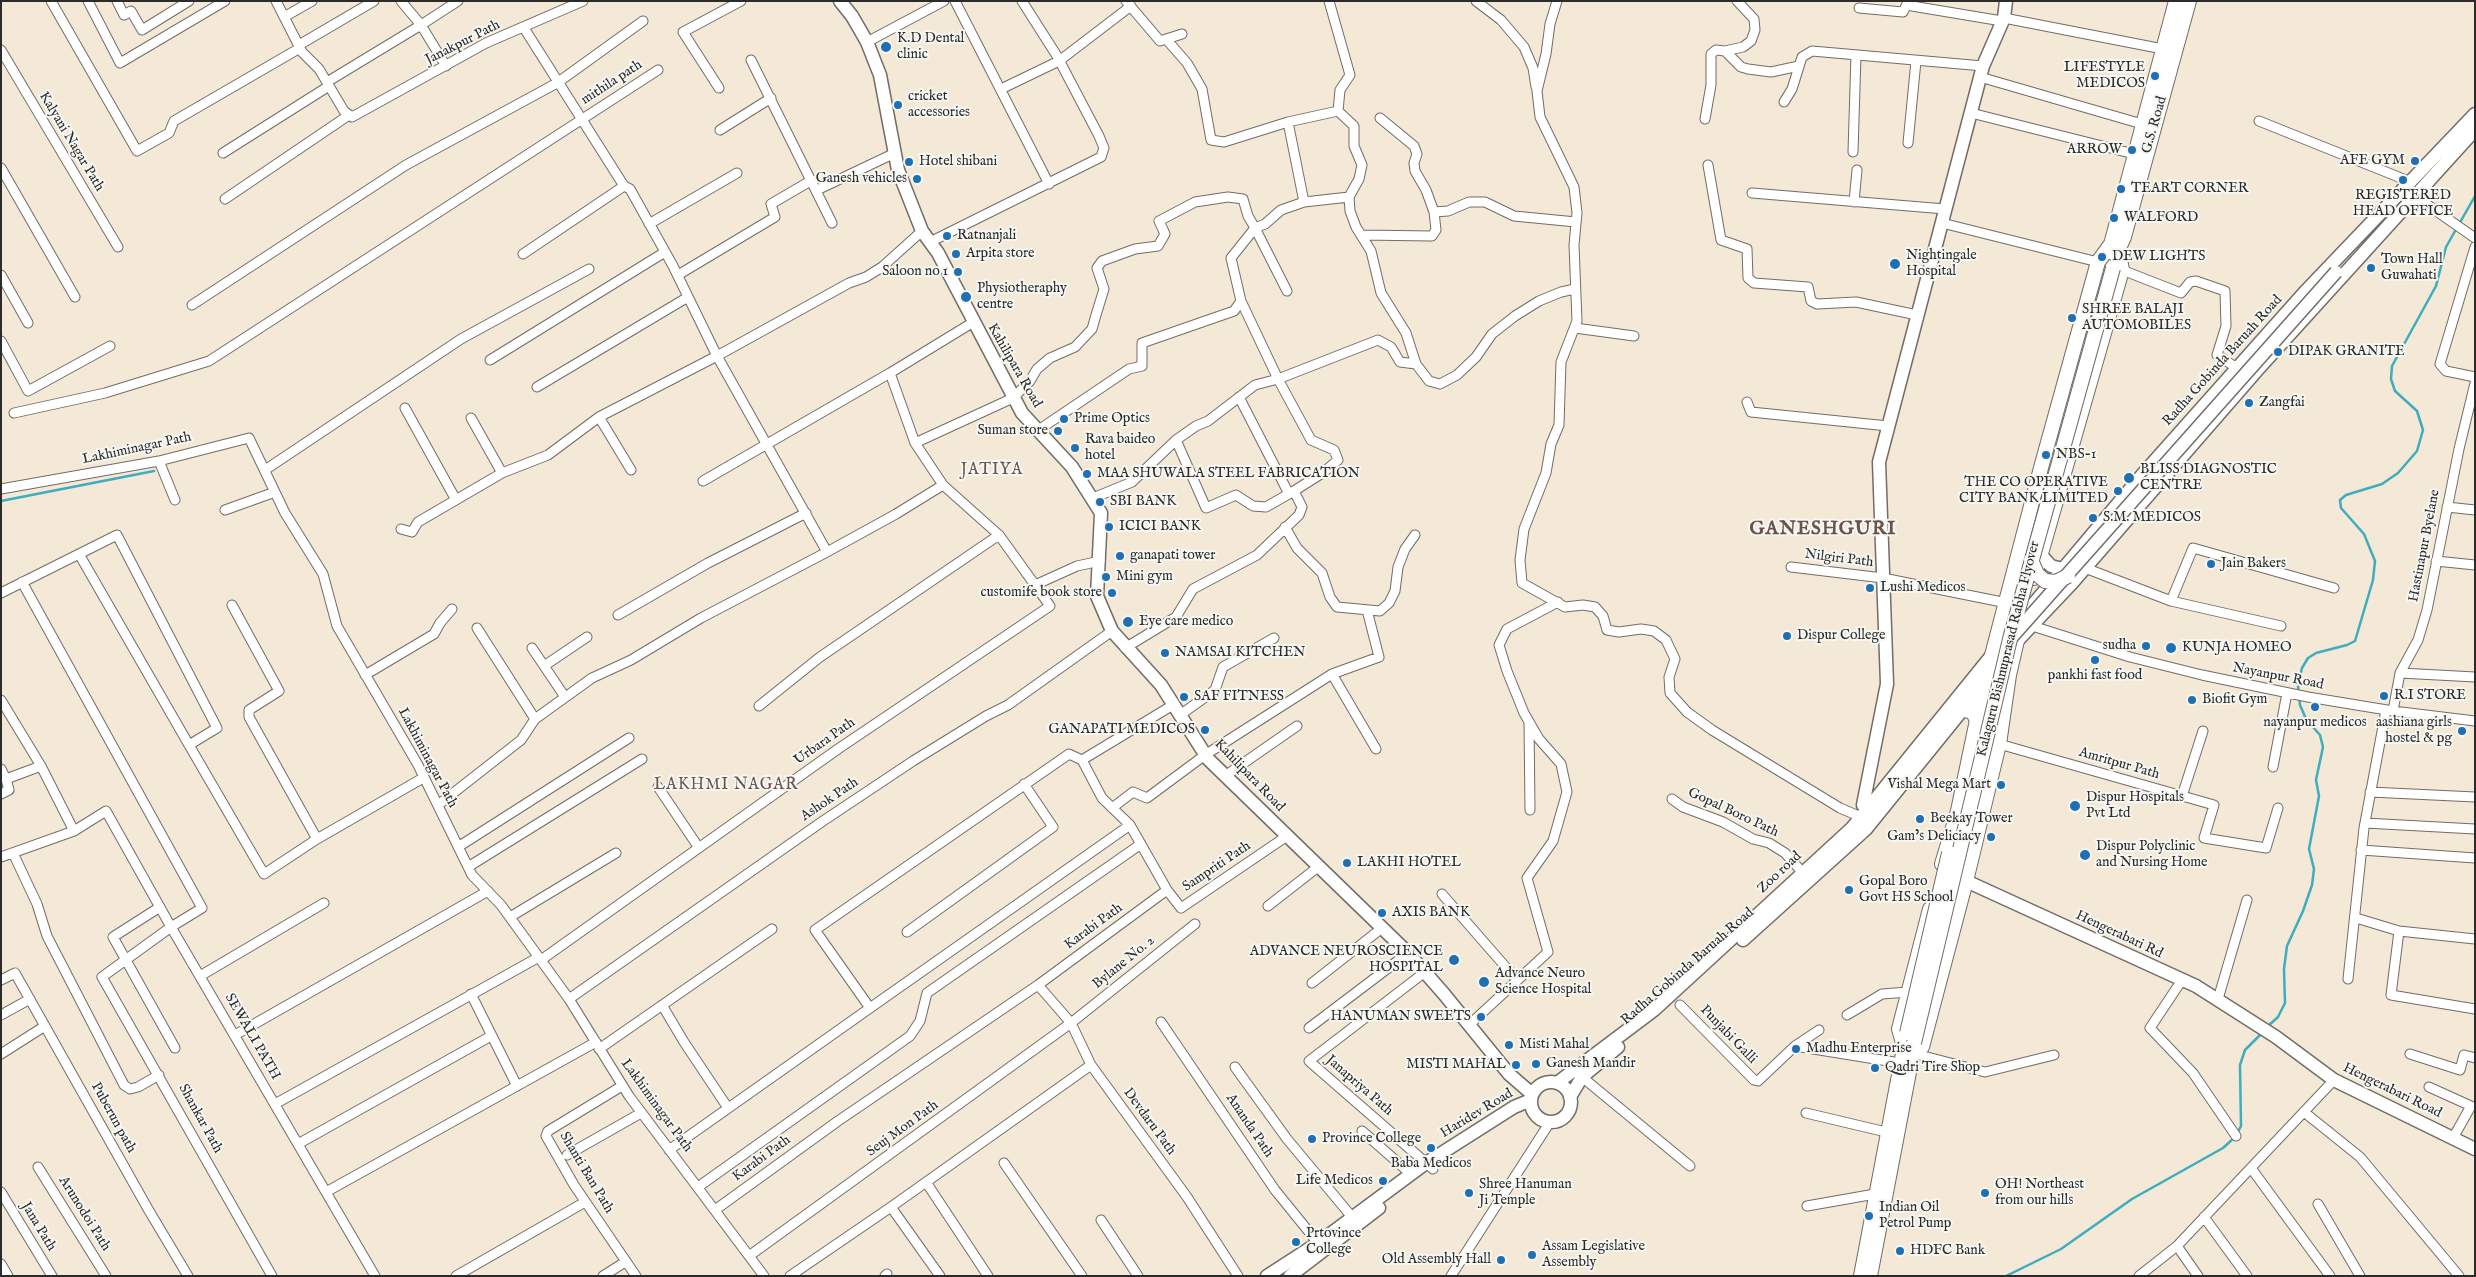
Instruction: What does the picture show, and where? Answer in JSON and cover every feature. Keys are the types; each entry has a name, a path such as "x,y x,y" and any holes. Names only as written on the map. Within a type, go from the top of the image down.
{"main road":[{"name":"Kahilipara Road","path":"840,1 868,42 880,75 895,153 905,192 922,231 938,253 972,323 1022,413 1072,468 1093,498 1100,513 1098,596 1112,632 1161,685 1206,755 1225,776 1408,953 1531,1100"},
{"path":"1864,813 1863,804 1887,684 1879,462 1970,113 1982,72 2003,19 2006,1"},
{"name":"G.S. Road","path":"2115,246 2134,154 2176,1"},
{"name":"G.S. Road","path":"2115,246 2124,236 2189,1"},
{"name":"Radha Gobinda Baruah Road","path":"2025,622 2085,568 2259,368 2365,252 2410,189 2475,114"},
{"name":"Radha Gobinda Baruah Road","path":"2010,641 2065,572 2237,368 2304,293 2355,241 2475,130"},
{"path":"2039,552 2038,576 2045,581 2056,582 2338,269 2355,241"},
{"name":"Kalaguru Bishnuprasad Rabha Flyover","path":"1909,1044 2010,641 2039,552 2115,246"},
{"path":"2338,269 2365,252"},
{"path":"1909,1044 1922,1047 1966,881 1998,744 2009,675 2010,641 2007,603 2022,537 2110,266"},
{"path":"1993,654 2010,641 2025,622 2039,552 2110,266"},
{"name":"Kalaguru Bishnuprasad Rabha Flyover","path":"1909,1044 2009,607 2110,266"},
{"path":"2022,537 2039,552"},
{"path":"1870,1276 1909,1044 1899,1029 1958,811 1993,654 2010,641 2065,572"},
{"name":"Zoo road","path":"1557,1083 1654,1010 1803,873 1864,813 1993,654"},
{"path":"1986,682 2009,675"},
{"name":"Radha Gobinda Baruah Road","path":"1570,1097 1582,1076 1668,1006 1850,846 1986,682"},
{"path":"1964,710 1973,712 1978,721"},
{"name":"Hengerabari Rd","path":"1966,881 2182,980 2218,999 2256,1023"},
{"name":"Hengerabari Road","path":"2256,1023 2334,1080 2475,1149"},
{"path":"1860,1276 1900,1063 1909,1044"},
{"path":"1557,1083 1566,1090 1570,1097 1570,1108 1567,1114 1556,1121 1550,1122 1538,1118 1531,1100 1542,1084 1557,1083"},
{"name":"Haridev Road","path":"1290,1276 1430,1166 1531,1100"},
{"name":"Haridev Road","path":"1267,1276 1318,1243 1411,1174 1430,1166"}],"street":[{"path":"51,1 137,151 169,133 174,121 374,1"},
{"path":"88,1 120,62 225,1"},
{"path":"117,1 124,15 131,11 142,30 189,1"},
{"path":"225,199 349,115 344,112 319,69 300,47 276,1"},
{"path":"284,17 312,1"},
{"path":"401,1 421,24 446,66"},
{"path":"223,152 458,1"},
{"name":"Janakpur Path","path":"349,115 352,117 360,114 486,43 582,1"},
{"path":"719,88 683,32 741,1"},
{"path":"868,42 944,1"},
{"path":"954,1 1049,184"},
{"path":"930,242 1101,157 1104,148 1059,61 1022,1"},
{"path":"1329,1 1350,74 1340,90 1338,111"},
{"path":"1476,1 1501,20 1524,47 1533,68 1540,118 1574,187 1576,222 1574,245 1578,321 1561,362 1559,426 1550,444 1546,473 1524,529 1520,560 1522,583 1565,607 1583,605 1595,607 1603,616 1607,630 1619,632 1641,629 1654,631 1666,640 1676,659 1669,677 1670,693 1687,712 1712,730 1840,808 1864,813"},
{"path":"1537,91 1546,54 1550,24 1557,1"},
{"path":"1705,119 1712,85 1711,54 1716,50 1726,51 1743,47 1751,41 1755,30 1754,19 1738,1"},
{"path":"1859,8 1903,12 1907,3 2163,49"},
{"path":"1001,89 1059,61 1128,4 1160,42 1182,34"},
{"path":"192,305 406,165 557,83 643,21"},
{"path":"524,28 548,62 557,83 612,163 624,186 630,189 678,275 717,356 827,552"},
{"path":"1166,39 1187,63 1202,88 1211,140 1224,142 1288,122 1338,111"},
{"name":"Kalyani Nagar Path","path":"1,50 118,247"},
{"path":"1726,51 1741,67 1748,69 1772,72 1799,66"},
{"path":"1784,102 1792,90 1802,57 1812,51 1916,61 1982,72 2142,124"},
{"path":"1853,152 1856,56"},
{"path":"751,60 832,223"},
{"path":"1908,143 1916,61"},
{"name":"mithila path","path":"14,413 104,393 209,361 658,70"},
{"path":"720,130 771,98"},
{"path":"1338,111 1354,126 1354,146 1362,165 1360,179 1349,197 1350,211 1371,251 1381,293 1406,333 1416,364 1429,382 1440,384 1457,374 1476,357 1492,334 1515,316 1554,295 1576,289"},
{"path":"1970,113 2134,154"},
{"path":"1361,235 1432,236 1436,230 1434,212 1426,190 1415,171 1414,163 1417,154 1414,146 1380,118"},
{"path":"2259,121 2410,189 2452,224 2475,238"},
{"path":"1288,122 1304,202"},
{"path":"817,190 895,153"},
{"path":"1708,165 1722,240 1747,248 1748,278 1754,283 1808,287 1811,301 1817,304 1856,302 1917,315"},
{"path":"1,168 75,297"},
{"path":"1854,202 1857,170"},
{"path":"649,224 737,173"},
{"path":"678,275 775,216 771,204 812,180"},
{"path":"523,254 624,186"},
{"path":"1752,193 1945,209"},
{"path":"915,443 1013,398 1030,381 1037,368 1050,358 1075,347 1092,329 1104,289 1097,268 1102,261 1135,249 1158,246 1165,234 1159,221 1195,202 1228,197 1243,199 1248,216 1286,291"},
{"path":"1176,440 1206,508 1236,495 1253,506 1266,507 1324,472 1338,460 1334,450 1312,440 1278,378 1241,301 1231,258 1255,228 1265,224 1281,210 1304,202 1349,197"},
{"path":"1434,212 1448,211 1469,202 1485,202 1514,216 1576,222"},
{"path":"1942,223 2110,266 2181,293 2190,282 2196,281 2225,291 2226,326 2217,355 2237,368"},
{"path":"401,530 412,532 418,522 502,473 548,455 598,417 717,356 849,283 882,267 922,231"},
{"path":"2475,247 2440,364 2446,372 2475,377"},
{"path":"490,360 665,252"},
{"path":"264,470 461,339 589,269"},
{"path":"1,275 28,323"},
{"path":"538,387 688,296"},
{"path":"1038,431 1129,369 1142,366 1142,343 1234,310 1241,301"},
{"path":"703,481 890,373 972,323"},
{"path":"1575,328 1634,336"},
{"path":"1093,498 1132,482 1176,440 1196,426 1208,421 1255,385 1378,340 1391,347 1400,362 1416,364"},
{"path":"1,341 28,390 110,346"},
{"path":"890,373 915,443 943,485 999,535 1035,585 1077,566 1100,561"},
{"name":"Hastinapur Byelane","path":"2348,979 2356,918 2364,823 2370,792 2400,673 2418,640 2475,383"},
{"path":"1126,648 1176,617 1193,590 1257,554 1299,515 1302,506 1292,492 1239,397"},
{"path":"1747,402 1751,412 1888,426"},
{"path":"405,408 456,500"},
{"path":"598,417 631,470"},
{"path":"471,418 502,473"},
{"name":"Lakhiminagar Path","path":"1,489 159,462 249,438 285,513 323,574 337,626 438,805 468,867 510,917 569,999 622,1086 641,1113 764,1276"},
{"path":"159,462 175,500"},
{"path":"438,805 521,740 535,719 592,678 631,660 701,618 827,552 896,514 943,485"},
{"path":"225,510 275,492"},
{"path":"2447,507 2475,510"},
{"path":"618,615 708,563 806,513"},
{"path":"1285,527 1297,548 1322,573 1330,597 1337,607 1380,611 1389,603 1395,592 1398,567 1405,550 1415,535"},
{"path":"1,593 117,535 217,728 190,744"},
{"path":"759,706 820,657 999,535"},
{"path":"2171,601 2193,548 2334,588"},
{"path":"79,554 264,874 317,839 423,778"},
{"path":"2436,561 2475,565"},
{"name":"Nilgiri Path","path":"1791,568 1883,578 2007,603"},
{"path":"2085,568 2171,601 2281,626"},
{"path":"22,582 202,908 171,927 126,960"},
{"name":"Urbara Path","path":"274,1104 471,994 540,959 846,744 1050,606 1035,585"},
{"path":"1469,1025 1548,952 1527,878 1553,841 1567,792 1560,764 1539,739 1529,722 1507,671 1499,645 1507,629 1558,602"},
{"path":"232,604 279,691 249,710 249,717 317,839"},
{"path":"366,675 434,634 452,609"},
{"path":"1112,808 1133,792 1147,798 1206,755 1332,674 1380,657 1367,610"},
{"name":"Nayanpur Road","path":"2025,622 2130,657 2290,694 2389,711 2475,721"},
{"path":"477,628 535,719"},
{"name":"Ashok Path","path":"569,999 823,821 913,761 986,716 1008,706 1112,632"},
{"path":"544,666 587,637"},
{"path":"1082,760 1215,690 1223,667 1274,638"},
{"path":"532,648 565,697"},
{"path":"2400,673 2475,677"},
{"path":"1332,674 1376,748"},
{"path":"2273,767 2290,694"},
{"path":"1,700 41,766 74,831 1,857"},
{"path":"1529,722 1530,810"},
{"path":"1225,776 1296,726"},
{"path":"2182,796 2202,731"},
{"path":"458,846 629,738"},
{"name":"Amritpur Path","path":"1998,744 2214,805 2204,838 2266,848 2278,808"},
{"path":"870,1008 814,930 1069,754 1082,760 1102,798 1130,825 1167,890"},
{"path":"468,867 642,759"},
{"path":"6,779 41,766"},
{"path":"1,769 9,790 1,794"},
{"path":"906,932 1053,827 1024,784"},
{"path":"658,787 699,848"},
{"path":"2370,792 2475,797"},
{"name":"Gopal Boro Path","path":"1672,799 1683,807 1723,822 1753,839 1769,843 1785,853 1803,873"},
{"name":"SEWALI PATH","path":"74,831 106,811 171,927 375,1276"},
{"path":"2364,823 2475,829"},
{"path":"669,1150 1130,825"},
{"name":"Sampriti Path","path":"1167,890 1180,908 1287,836"},
{"path":"698,1187 910,1036 920,1021 927,993 1141,844"},
{"path":"2361,850 2475,858"},
{"path":"510,917 616,852"},
{"path":"13,853 37,904 47,936 124,1085 130,1089 138,1088 159,1074"},
{"path":"1268,906 1318,867"},
{"name":"Karabi Path","path":"715,1210 838,1121 1038,985 1167,890"},
{"path":"235,1034 488,891"},
{"path":"1442,894 1517,980"},
{"path":"2218,999 2247,900"},
{"path":"200,976 324,903"},
{"path":"160,907 113,937 175,1048"},
{"path":"2356,918 2399,931 2475,939"},
{"name":"Bylane No. 2","path":"1071,1023 1195,924"},
{"path":"1312,983 1382,928"},
{"path":"326,1192 517,1086 598,1046 662,1005 772,929"},
{"path":"2399,931 2391,996 2475,1009"},
{"path":"1310,1028 1408,953"},
{"name":"Shankar Path","path":"126,960 102,977 159,1074 272,1276"},
{"name":"Janapriya Path","path":"1425,972 1309,1060 1430,1166"},
{"name":"Puberun path","path":"1,980 15,973 188,1276"},
{"path":"2182,980 2150,1028 2193,1073 2236,1136"},
{"name":"Devdaru Path","path":"1038,985 1071,1023 1092,1065 1186,1197 1238,1276"},
{"path":"1847,1015 1882,994 1908,992"},
{"path":"471,994 517,1086"},
{"path":"1,1015 30,998"},
{"path":"662,1005 728,1108"},
{"name":"Punjabi Galli","path":"1680,1005 1754,1080 1758,1081 1795,1046"},
{"name":"Ananda Path","path":"1161,1022 1275,1190 1318,1243"},
{"name":"Seuj Mon Path","path":"749,1256 1071,1023"},
{"path":"1,1054 45,1026"},
{"path":"1795,1046 1820,1030"},
{"path":"298,1144 491,1036"},
{"path":"1909,1044 1985,1072 2054,1055"},
{"path":"1795,1046 1900,1063"},
{"path":"2410,1054 2460,1070 2464,1055 2475,1058"},
{"path":"790,1276 892,1207 1092,1065"},
{"path":"1235,1066 1287,1139 1352,1217"},
{"path":"1582,1076 1690,1166"},
{"path":"2139,1276 2177,1246 2334,1080"},
{"name":"Shanti Ban Path","path":"622,1086 547,1133 586,1202 636,1276"},
{"path":"2429,1087 2473,1107 2453,1138"},
{"path":"2304,1112 2360,1157 2460,1276"},
{"path":"567,1155 641,1113"},
{"path":"1806,1113 1886,1132"},
{"path":"1451,1276 1550,1122"},
{"path":"1362,1131 1411,1174"},
{"path":"1004,1163 1082,1276"},
{"name":"Arunodoi Path","path":"38,1167 106,1276"},
{"path":"2252,1168 2330,1276"},
{"path":"926,1182 988,1276"},
{"name":"Jana Path","path":"1,1192 52,1276"},
{"path":"1807,1206 1875,1194"},
{"path":"456,1276 586,1202"},
{"path":"2318,1204 2360,1276"},
{"path":"892,1207 940,1276"},
{"path":"2204,1217 2247,1276"},
{"path":"1101,1220 1138,1276"},
{"path":"2177,1246 2198,1276"},
{"path":"603,1276 625,1262"},
{"path":"1,1264 8,1276"}],"waterway":[{"path":"2268,1026 2278,1017 2285,1003 2284,969 2287,946 2303,911 2312,885 2314,869 2309,849 2319,796 2316,780 2323,747 2320,735 2306,719 2300,705 2298,686 2302,668 2308,658 2316,653 2355,641 2373,580 2375,561 2364,534 2341,508 2340,500 2346,495 2382,484 2398,473 2417,451 2423,430 2417,411 2395,391 2391,379 2392,366 2436,286 2446,247 2475,196"},
{"path":"1,501 154,471"},
{"path":"2238,1132 2241,1126 2240,1065 2245,1050 2261,1034"},
{"path":"2006,1276 2061,1249 2132,1199 2223,1148 2235,1137"}],"place":[{"name":"K.D Dental clinic","path":"886,47"},
{"name":"LIFESTYLE MEDICOS","path":"2155,76"},
{"name":"cricket accessories","path":"898,105"},
{"name":"ARROW","path":"2132,150"},
{"name":"AFE GYM","path":"2415,161"},
{"name":"Hotel shibani","path":"909,162"},
{"name":"Ganesh vehicles","path":"917,179"},
{"name":"REGISTERED HEAD OFFICE","path":"2403,180"},
{"name":"TEART CORNER","path":"2121,189"},
{"name":"WALFORD","path":"2114,218"},
{"name":"Ratnanjali","path":"947,236"},
{"name":"Arpita store","path":"956,254"},
{"name":"DEW LIGHTS","path":"2102,257"},
{"name":"Nightingale Hospital","path":"1895,264"},
{"name":"Town Hall Guwahati","path":"2371,268"},
{"name":"Saloon no 1","path":"958,272"},
{"name":"Physiotheraphy centre","path":"966,297"},
{"name":"SHREE BALAJI AUTOMOBILES","path":"2072,318"},
{"name":"DIPAK GRANITE","path":"2278,352"},
{"name":"Zangfai","path":"2249,403"},
{"name":"Prime Optics","path":"1064,419"},
{"name":"Suman store","path":"1058,431"},
{"name":"Rava baideo hotel","path":"1075,448"},
{"name":"NBS-1","path":"2046,455"},
{"name":"MAA SHUWALA STEEL FABRICATION","path":"1087,474"},
{"name":"BLISS DIAGNOSTIC CENTRE","path":"2129,478"},
{"name":"THE CO OPERATIVE CITY BANK LIMITED","path":"2118,491"},
{"name":"SBI BANK","path":"1100,502"},
{"name":"S.M. MEDICOS","path":"2093,518"},
{"name":"ICICI BANK","path":"1109,527"},
{"name":"ganapati tower","path":"1120,556"},
{"name":"Jain Bakers","path":"2211,564"},
{"name":"Mini gym","path":"1106,577"},
{"name":"Lushi Medicos","path":"1870,588"},
{"name":"customife book store","path":"1112,593"},
{"name":"Eye care medico","path":"1128,622"},
{"name":"Dispur College","path":"1787,636"},
{"name":"sudha","path":"2146,646"},
{"name":"KUNJA HOMEO","path":"2171,648"},
{"name":"NAMSAI KITCHEN","path":"1165,653"},
{"name":"pankhi fast food","path":"2095,660"},
{"name":"R.I STORE","path":"2384,696"},
{"name":"SAF FITNESS","path":"1184,697"},
{"name":"Biofit Gym","path":"2192,700"},
{"name":"nayanpur medicos","path":"2315,707"},
{"name":"GANAPATI MEDICOS","path":"1205,730"},
{"name":"aashiana girls hostel & pg","path":"2462,731"},
{"name":"Vishal Mega Mart","path":"2001,785"},
{"name":"Dispur Hospitals Pvt Ltd","path":"2075,806"},
{"name":"Beekay Tower","path":"1920,819"},
{"name":"Gam’s Deliciacy","path":"1991,837"},
{"name":"Dispur Polyclinic and Nursing Home","path":"2085,855"},
{"name":"LAKHI HOTEL","path":"1347,863"},
{"name":"Gopal Boro Govt HS School","path":"1849,890"},
{"name":"AXIS BANK","path":"1382,913"},
{"name":"ADVANCE NEUROSCIENCE HOSPITAL","path":"1454,960"},
{"name":"Advance Neuro Science Hospital","path":"1484,982"},
{"name":"HANUMAN SWEETS","path":"1481,1017"},
{"name":"Misti Mahal","path":"1509,1045"},
{"name":"Madhu Enterprise","path":"1796,1049"},
{"name":"Ganesh Mandir","path":"1536,1064"},
{"name":"MISTI MAHAL","path":"1516,1065"},
{"name":"Qadri Tire Shop","path":"1875,1068"},
{"name":"Province College","path":"1312,1139"},
{"name":"Baba Medicos","path":"1431,1148"},
{"name":"Life Medicos","path":"1383,1181"},
{"name":"Shree Hanuman Ji Temple","path":"1469,1193"},
{"name":"OH! Northeast from our hills","path":"1985,1193"},
{"name":"Indian Oil Petrol Pump","path":"1869,1216"},
{"name":"Prtovince College","path":"1296,1242"},
{"name":"HDFC Bank","path":"1900,1251"},
{"name":"Assam Legislative Assembly","path":"1532,1255"},
{"name":"Old Assembly Hall","path":"1501,1260"}],"district":[{"name":"JATIYA","path":"992,471"},
{"name":"GANESHGURI","path":"1823,530"},
{"name":"LAKHMI NAGAR","path":"726,786"}]}
